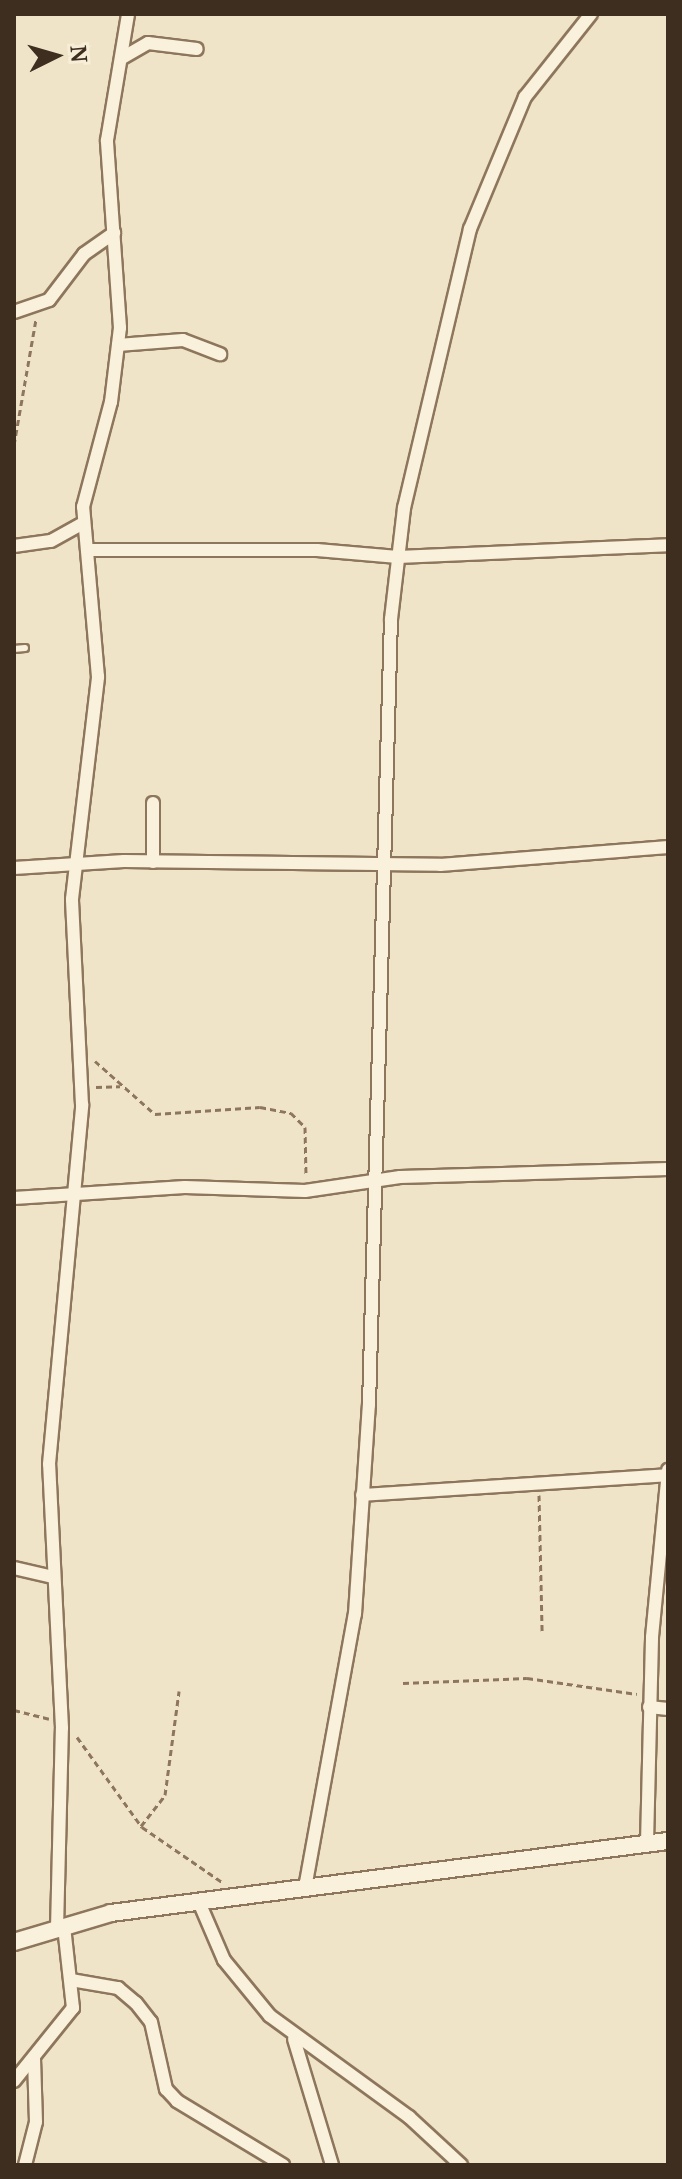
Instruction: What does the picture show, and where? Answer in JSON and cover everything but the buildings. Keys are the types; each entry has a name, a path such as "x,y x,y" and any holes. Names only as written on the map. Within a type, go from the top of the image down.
{"street":[{"path":"14,2081 67,2022 71,1980 60,1928 62,1728 49,1464 82,1088 75,863 98,677 83,523 118,345 107,140 128,14"},
{"path":"305,1888 355,1614 398,557 470,229 525,97 591,14"},
{"path":"121,58 148,43 197,49"},
{"path":"14,312 38,307 84,254 114,233"},
{"path":"118,345 183,340 220,354"},
{"path":"14,546 51,541 83,523"},
{"path":"87,550 329,550 398,557 668,545"},
{"path":"153,803 153,862"},
{"path":"14,868 153,862 388,861 440,865 668,847"},
{"path":"14,1198 185,1187 305,1191 372,1180 668,1169"},
{"path":"362,1495 539,1480 668,1474 649,1701 647,1843"},
{"path":"14,1568 53,1577"},
{"path":"649,1701 668,1709"},
{"path":"14,1942 60,1928 199,1902 668,1841"},
{"path":"199,1902 241,1987 294,2039 409,2117 461,2165"},
{"path":"71,1980 127,1995 151,2022 166,2089 177,2101 283,2165"},
{"path":"294,2039 332,2165"},
{"path":"25,2165 36,2122 34,2057"}],"lane":[{"path":"14,649 25,648"}],"path":[{"path":"14,445 38,307"},
{"path":"81,1052 155,1114 260,1107 291,1113 309,1145 305,1191"},
{"path":"82,1088 120,1086"},
{"path":"539,1480 542,1631"},
{"path":"403,1683 527,1678 649,1701"},
{"path":"141,1826 165,1795 179,1691"},
{"path":"14,1710 62,1728"},
{"path":"60,1710 141,1826 254,1895"}]}
